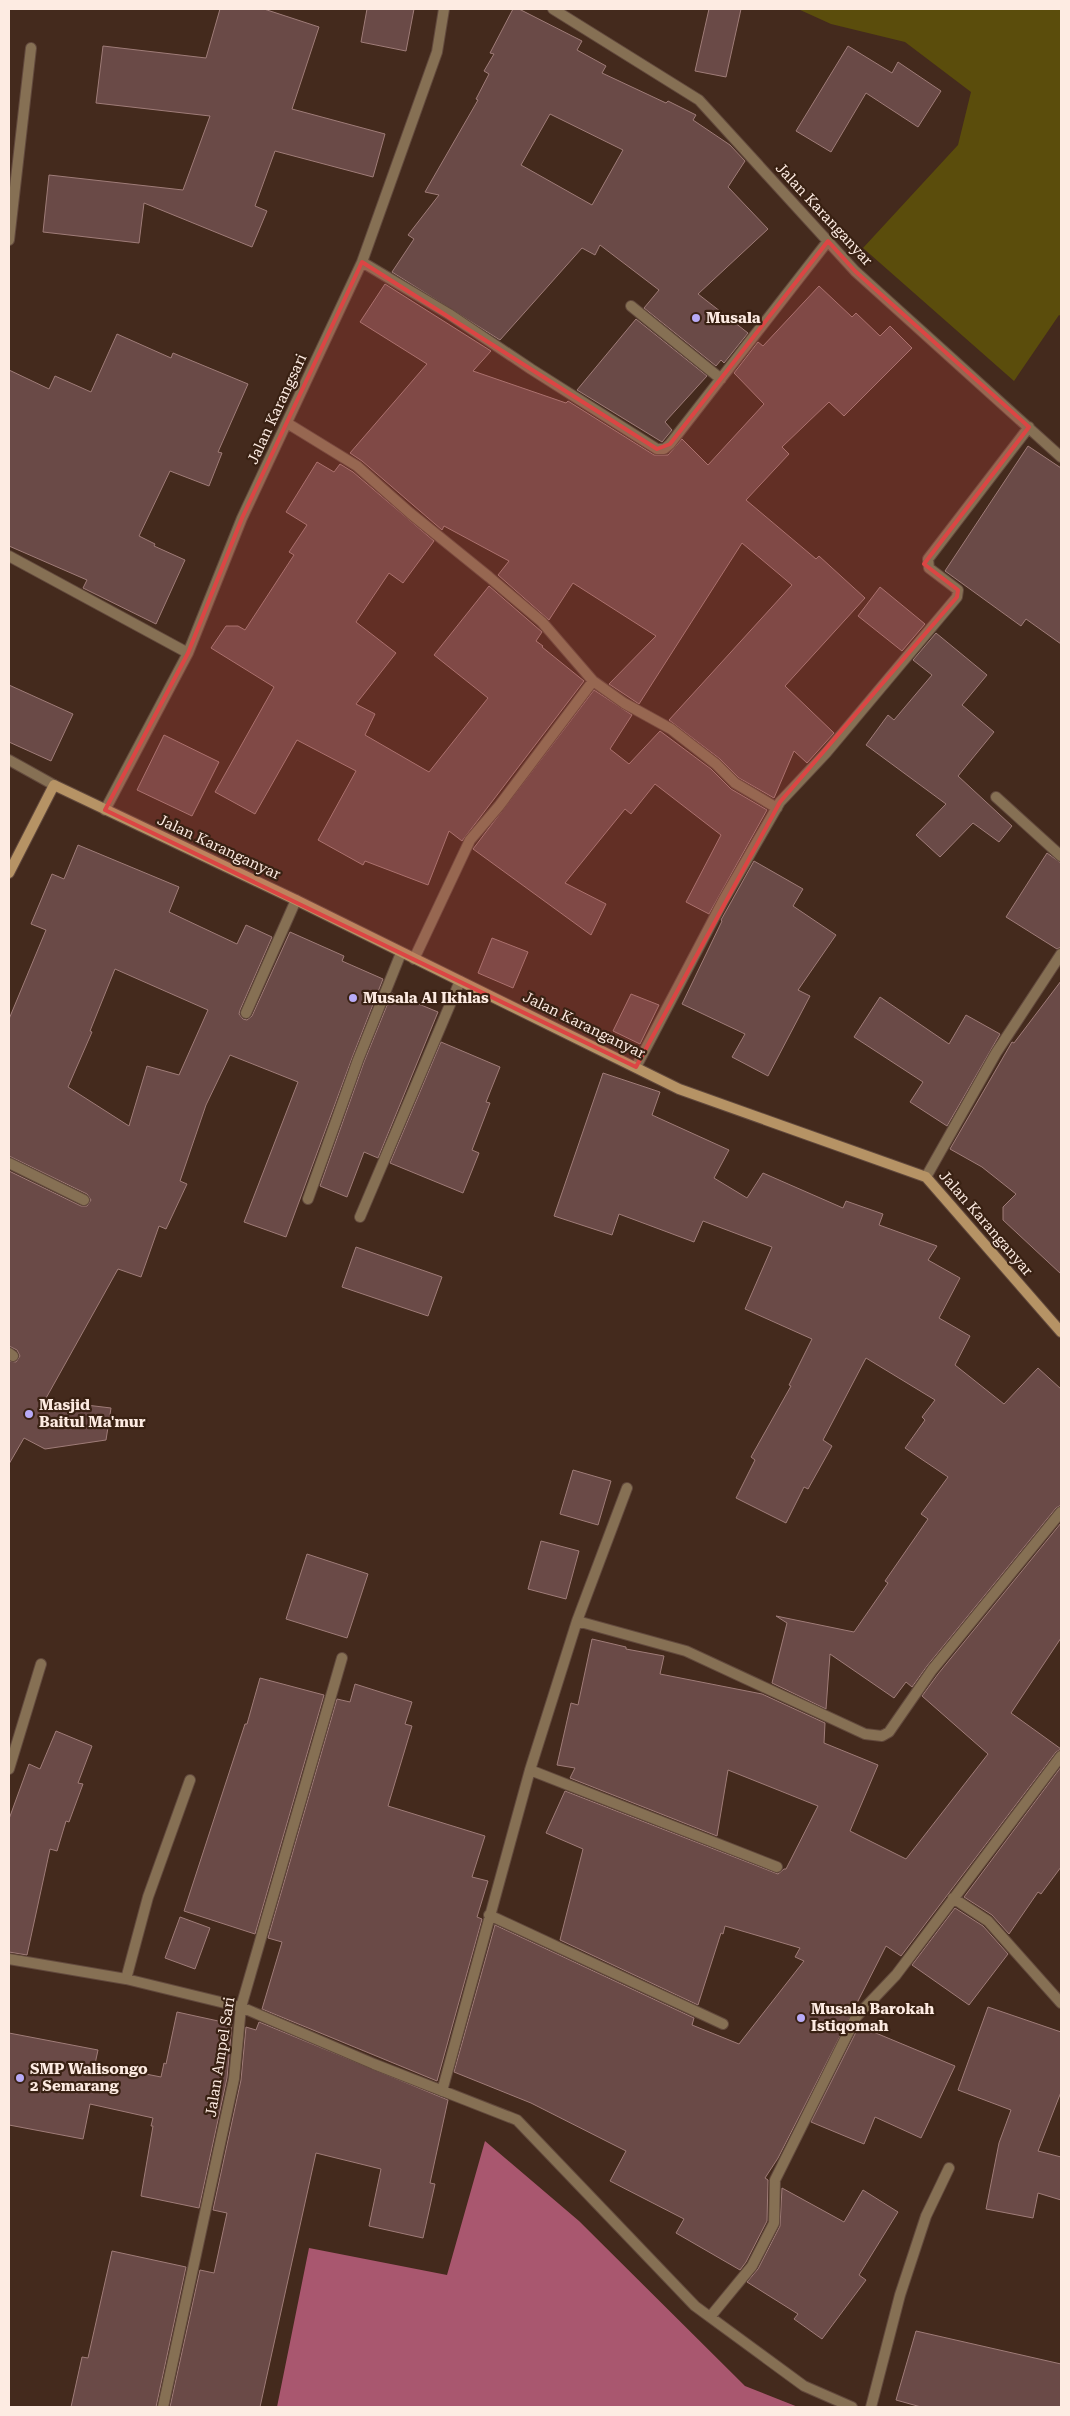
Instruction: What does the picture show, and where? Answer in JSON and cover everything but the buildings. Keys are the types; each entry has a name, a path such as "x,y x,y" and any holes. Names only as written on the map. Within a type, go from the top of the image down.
{"street":[{"name":"Jalan Karangsari","path":"105,810 188,653 242,518 362,262 437,52 444,9"},
{"name":"Jalan Karanganyar","path":"554,9 699,100 855,271 1061,457"},
{"path":"9,240 31,48"},
{"path":"362,262 449,314 657,449 664,449 670,444 828,241"},
{"path":"631,306 721,379"},
{"path":"287,423 357,466 410,513 489,577 542,622 593,681 624,703 672,730 716,764 735,782 777,808"},
{"path":"636,1067 723,901 777,808 957,598 958,590 930,568 928,559 1029,427"},
{"path":"9,556 188,653"},
{"path":"414,959 470,840 499,806 593,681"},
{"path":"9,760 54,786 9,873"},
{"name":"Jalan Karanganyar","path":"54,786 296,900 679,1089 926,1178 1061,1332"},
{"path":"996,797 1061,856"},
{"path":"246,1013 296,900"},
{"path":"308,1199 358,1060 401,953"},
{"path":"926,1178 996,1053 1061,954"},
{"path":"360,1217 460,981"},
{"path":"9,1163 42,1182 84,1200"},
{"path":"442,2091 530,1770 577,1621 627,1488"},
{"path":"577,1621 686,1651 865,1734 882,1736 889,1732 932,1670 1061,1512"},
{"name":"Jalan Ampel Sari","path":"163,2407 234,2079 241,2007 342,1658"},
{"path":"9,1769 41,1664"},
{"path":"710,2317 752,2266 774,2223 775,2180 856,2017 896,1975 1061,1756"},
{"path":"530,1770 777,1867"},
{"path":"126,1979 148,1897 190,1780"},
{"path":"953,1898 988,1921 1061,2003"},
{"path":"489,1915 723,2024"},
{"path":"9,1959 126,1979 241,2007 442,2091 517,2120 695,2306 804,2386 852,2407"},
{"path":"871,2407 900,2296 917,2242 926,2216 948,2168"}],"highlighted area":[{"path":"828,241 855,271 1029,427 924,564 958,590 957,597 780,802 636,1067 105,810 188,653 242,518 362,262 657,449 670,444"}],"shaded area":[{"path":"798,9 1061,9 1061,316 1059,315 1014,381 863,248 958,145 971,92 905,42 831,24"},
{"path":"485,2141 579,2221 745,2386 798,2407 277,2407 309,2248 447,2275"}],"place":[{"name":"Musala","path":"696,318"},
{"name":"Musala Al Ikhlas","path":"353,998"},
{"name":"Masjid Baitul Ma'mur","path":"29,1414"},
{"name":"Musala Barokah Istiqomah","path":"801,2018"},
{"name":"SMP Walisongo 2 Semarang","path":"20,2078"}]}
